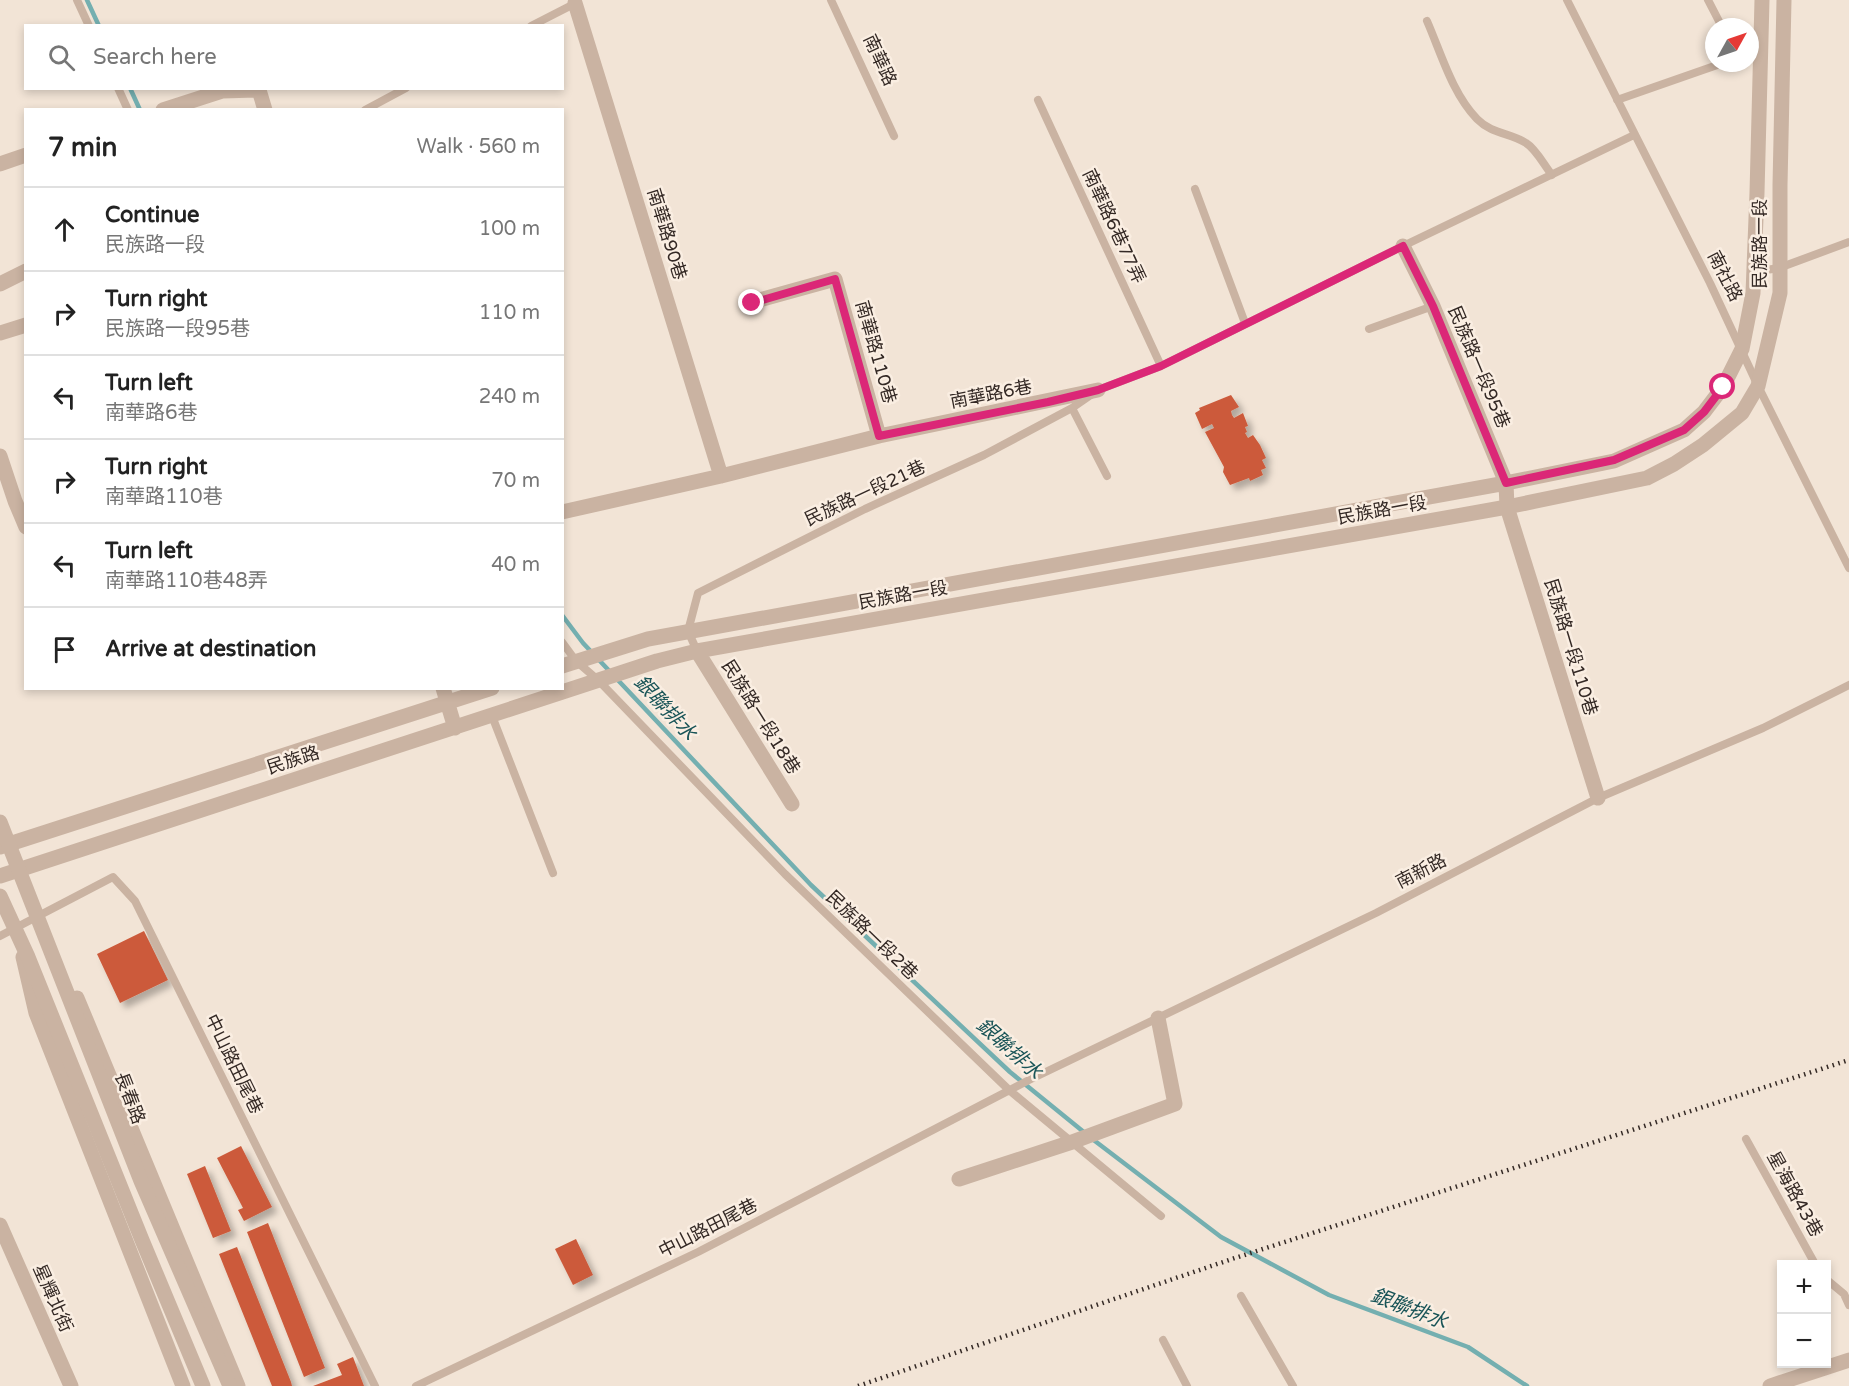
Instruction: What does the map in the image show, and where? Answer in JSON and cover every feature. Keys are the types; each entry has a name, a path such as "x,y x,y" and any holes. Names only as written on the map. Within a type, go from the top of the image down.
{"street":[{"name":"民族路一段","path":"1759,21 1762,0"},
{"name":"民族路一段","path":"608,677 697,651 1508,507 1647,478 1702,445 1742,413 1758,386 1780,293 1784,0"},
{"name":"南華路90巷","path":"578,2 721,476"},
{"name":"民族路一段","path":"581,660 648,639 688,631 1506,483 1614,460 1684,430 1704,412 1723,387 1742,349 1753,293 1755,72"},
{"path":"170,108 222,92 259,90 264,108"},
{"path":"0,164 24,156"},
{"name":"民族路一段95巷","path":"1403,246 1433,306 1506,483 1508,507"},
{"path":"0,284 24,272"},
{"name":"南華路110巷","path":"752,303 835,279 879,436"},
{"path":"0,333 24,326"},
{"name":"南華路6巷","path":"564,512 721,476 879,436 1098,390"},
{"path":"0,456 20,500 24,518"},
{"name":"民族路一段110巷","path":"1508,507 1598,798"},
{"path":"841,603 844,625"},
{"name":"民族路一段18巷","path":"697,651 792,804"},
{"name":"民族路","path":"0,876 608,677"},
{"name":"民族路","path":"4,845 445,696 480,690"},
{"path":"445,696 455,728"},
{"name":"長春路","path":"0,822 4,845 18,870 37,916 141,1181 230,1386"},
{"path":"0,896 16,928 203,1386"},
{"path":"16,928 36,1013 183,1386"},
{"path":"50,949 76,997 238,1386"},
{"path":"959,1179 1072,1142 1175,1104 1158,1018"},
{"name":"星輝北街","path":"0,1225 71,1386"},
{"path":"1770,1386 1849,1360"}],"lane":[{"path":"77,0 88,24"},
{"name":"南華路","path":"831,0 894,136"},
{"name":"南社路","path":"1567,0 1849,568"},
{"path":"1708,0 1717,18"},
{"path":"535,24 578,2"},
{"path":"1427,21 1458,92 1476,118 1492,131 1529,145 1551,175"},
{"path":"1617,99 1705,69"},
{"path":"119,90 127,108"},
{"path":"369,108 402,90"},
{"name":"南華路6巷77弄","path":"1038,100 1161,366"},
{"name":"南華路6巷","path":"1098,390 1161,366 1403,246 1635,135"},
{"path":"1195,189 1245,323"},
{"name":"南社路","path":"1753,272 1779,268 1849,242"},
{"path":"1369,329 1433,306"},
{"name":"民族路一段21巷","path":"688,631 698,593 865,509 984,455 1072,408 1098,390"},
{"path":"1072,408 1107,476"},
{"path":"688,631 697,651"},
{"name":"民族路一段2巷","path":"564,644 581,660 608,677 785,874 1009,1090 1161,1216"},
{"name":"南新路","path":"1009,1090 1376,913 1598,798 1763,728 1849,685"},
{"path":"492,716 552,873"},
{"name":"中山路田尾巷","path":"0,936 113,877 135,901 375,1386"},
{"name":"中山路田尾巷","path":"416,1386 698,1252 1009,1090"},
{"name":"星海路43巷","path":"1746,1139 1813,1260"},
{"path":"1831,1283 1844,1294 1849,1305"},
{"path":"1241,1296 1293,1386"},
{"path":"1162,1340 1187,1386"}],"building":[{"path":"1231,395 1239,407 1231,411 1232,415 1234,418 1243,413 1248,426 1245,427 1247,432 1245,433 1248,438 1253,435 1260,445 1266,458 1262,460 1266,468 1261,470 1263,475 1250,481 1249,478 1230,485 1223,472 1224,467 1205,432 1214,428 1212,424 1202,429 1195,413 1200,410 1199,408"},
{"path":"144,931 168,980 120,1003 97,954"},
{"path":"241,1146 272,1207 244,1221 238,1210 243,1208 217,1158"},
{"path":"205,1166 231,1231 213,1238 187,1174"},
{"path":"268,1223 325,1368 304,1377 247,1232"},
{"path":"576,1239 593,1275 573,1285 555,1249"},
{"path":"237,1247 292,1386 272,1386 219,1254"},
{"path":"353,1357 364,1386 313,1386 342,1375 337,1364"}],"waterway":[{"name":"銀聯排水","path":"87,0 98,24"},
{"name":"銀聯排水","path":"131,90 139,108"},
{"name":"銀聯排水","path":"564,618 583,643 811,885 1010,1072 1085,1133"},
{"name":"銀聯排水","path":"1091,1138 1221,1237 1329,1295 1468,1347 1527,1386"}],"railway":[{"path":"858,1386 1232,1259 1849,1060"}],"route":[{"path":"752,303 835,279 879,436 1098,390 1161,366 1403,246 1433,306 1506,483 1614,460 1684,430 1704,412 1723,387"}]}
